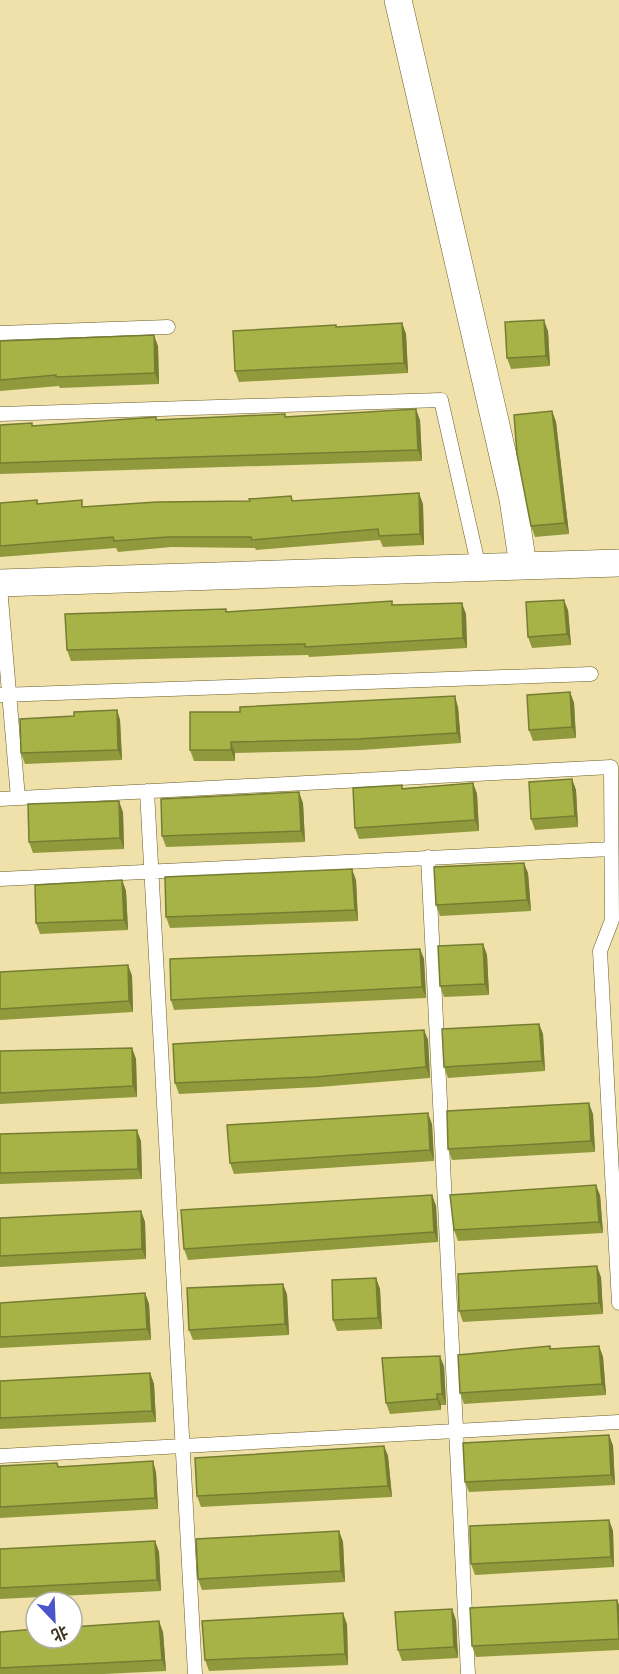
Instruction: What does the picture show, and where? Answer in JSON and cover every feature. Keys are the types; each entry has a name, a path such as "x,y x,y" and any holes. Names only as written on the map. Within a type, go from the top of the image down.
{"street":[{"path":"398,0 510,487 523,566"},
{"path":"0,585 619,563"}],"lane":[{"path":"0,333 168,327"},
{"path":"0,414 441,400 479,568"},
{"path":"0,585 4,695 18,798"},
{"path":"4,695 591,674"},
{"path":"0,799 611,766 612,920 600,951 619,1303"},
{"path":"147,791 195,1674"},
{"path":"0,879 152,869 611,849"},
{"path":"428,857 468,1674"},
{"path":"0,1456 619,1422"}],"building":[{"path":"544,320 546,356 507,358 505,322"},
{"path":"402,323 404,363 235,371 233,331"},
{"path":"154,335 155,373 56,377 56,375 0,380 0,341"},
{"path":"416,409 418,450 0,463 0,425 32,423 32,426 156,417 156,420 285,414 285,417"},
{"path":"552,411 565,523 531,526 517,454 514,415"},
{"path":"419,493 420,534 379,536 378,529 252,540 251,537 167,537 114,541 113,537 0,546 0,503 37,500 37,504 82,500 82,507 157,502 250,501 249,499 291,496 292,501"},
{"path":"564,600 567,634 528,637 526,602"},
{"path":"392,601 392,605 462,603 463,638 305,647 305,644 67,650 65,614 226,609 226,612"},
{"path":"570,692 572,727 529,730 527,695"},
{"path":"455,696 457,733 358,739 231,742 231,750 190,750 190,712 240,712 240,707"},
{"path":"117,710 118,750 21,753 20,719 74,716 74,712"},
{"path":"572,779 575,816 531,819 529,782"},
{"path":"473,783 475,820 355,828 353,788 402,785 402,789"},
{"path":"299,792 301,831 162,836 161,799"},
{"path":"119,801 120,838 29,842 28,804"},
{"path":"524,863 527,900 436,905 434,867"},
{"path":"352,869 355,910 166,917 165,877"},
{"path":"122,880 124,920 36,923 35,885"},
{"path":"483,944 485,984 440,986 438,946"},
{"path":"420,949 422,987 171,1000 170,959"},
{"path":"128,965 129,1001 0,1009 0,972"},
{"path":"539,1024 542,1061 444,1067 442,1029"},
{"path":"424,1030 426,1067 315,1077 175,1083 173,1044"},
{"path":"132,1048 133,1086 0,1093 0,1051"},
{"path":"589,1103 591,1141 448,1149 447,1111"},
{"path":"428,1113 430,1150 230,1163 227,1125"},
{"path":"137,1130 138,1169 0,1173 0,1134"},
{"path":"596,1185 599,1222 454,1230 450,1195"},
{"path":"432,1195 434,1232 184,1249 181,1210"},
{"path":"141,1211 142,1249 0,1256 0,1218"},
{"path":"597,1266 599,1303 459,1311 458,1274"},
{"path":"376,1278 378,1318 333,1320 332,1280"},
{"path":"283,1284 285,1324 189,1330 187,1288"},
{"path":"145,1293 147,1329 0,1337 0,1303"},
{"path":"550,1346 550,1349 599,1346 602,1384 460,1393 458,1355"},
{"path":"440,1356 442,1394 437,1394 437,1399 386,1403 382,1358"},
{"path":"150,1373 152,1411 0,1418 0,1381"},
{"path":"609,1435 611,1475 465,1482 463,1443"},
{"path":"384,1446 388,1486 197,1496 195,1458"},
{"path":"153,1461 155,1498 0,1507 0,1466 57,1463 58,1467"},
{"path":"609,1520 611,1557 471,1564 470,1526"},
{"path":"339,1531 341,1571 198,1579 196,1539"},
{"path":"155,1541 157,1580 0,1588 0,1549"},
{"path":"617,1600 619,1639 472,1646 470,1608"},
{"path":"452,1609 454,1647 398,1650 395,1612"},
{"path":"343,1613 345,1654 205,1660 202,1621"},
{"path":"159,1621 162,1660 0,1668 0,1632 24,1630 24,1650 84,1650 84,1626"}]}
